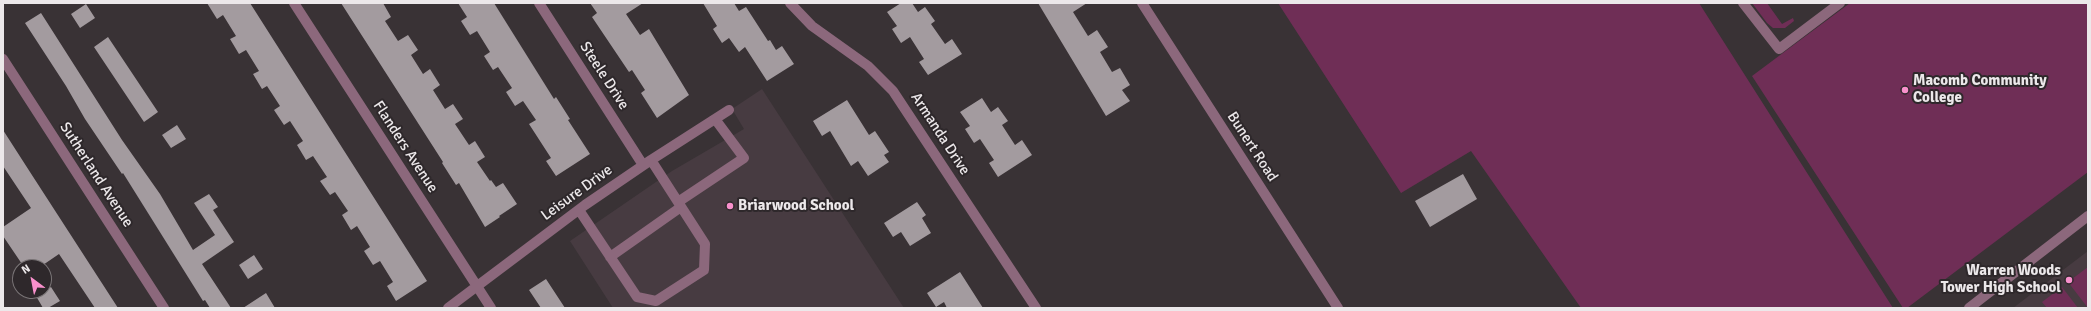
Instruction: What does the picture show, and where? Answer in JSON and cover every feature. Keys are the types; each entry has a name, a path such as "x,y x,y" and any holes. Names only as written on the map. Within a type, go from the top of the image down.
{"street":[{"name":"Flanders Avenue","path":"294,3 491,308"},
{"name":"Steele Drive","path":"539,3 647,162 680,204 705,244 704,270 656,301 637,297 610,257"},
{"name":"Armanda Drive","path":"790,3 812,26 868,66 893,91 1036,308"},
{"name":"Bunert Road","path":"1142,3 1338,308"},
{"path":"1743,3 1779,49 1840,3"},
{"name":"Sutherland Avenue","path":"3,59 164,308"},
{"name":"Leisure Drive","path":"448,308 579,210 647,162 730,110"},
{"path":"579,210 610,257 744,158 715,119"},
{"path":"1969,308 2088,216"}],"shaded area":[{"path":"1278,3 1699,3 1893,308 1581,308 1471,151 1401,193"},
{"path":"1752,3 1767,3 1782,24 1793,18 1794,21 1785,28 1773,28 1767,23"},
{"name":"Macomb Community College","path":"1850,3 2088,3 2088,172 1907,308 1903,308 1752,76"},
{"name":"Briarwood School","path":"762,89 904,308 613,308 570,241 672,171 744,129 732,109"},
{"name":"Warren Woods Tower High School","path":"2088,251 2088,308 2013,308"},
{"path":"2088,267 2088,308 2068,282"},
{"path":"2062,287 2078,308 2047,308 2042,302"}],"building":[{"path":"207,3 250,3 427,281 396,301 387,286 393,282 380,261 373,265 364,251 370,247 357,226 351,230 342,215 348,211 335,192 330,195 320,181 327,177 313,156 306,160 297,145 303,141 290,121 284,125 274,110 280,106 267,86 262,89 253,74 259,71 246,50 239,54 230,39 236,36 223,15 217,19"},
{"path":"341,3 383,3 391,17 385,21 398,41 408,35 418,50 411,55 423,74 430,69 440,85 433,90 445,109 453,104 463,119 455,124 469,145 475,141 485,157 477,162 496,187 503,183 517,204 485,227 459,183 456,185 442,163 443,162"},
{"path":"458,3 494,3 554,99 556,97 570,119 568,120 590,154 556,176 546,161 551,158 529,124 536,120 523,101 515,106 506,92 512,88 498,67 493,70 484,56 490,52 477,31 470,35 461,21 467,17"},
{"path":"590,3 643,3 626,14 640,35 649,29 689,95 657,118 641,93 645,90 632,70 629,72 592,17 597,13"},
{"path":"703,3 734,3 739,11 746,7 768,41 770,40 776,50 782,46 794,64 767,81 745,47 739,52 729,38 722,43 713,29 717,26"},
{"path":"901,3 912,3 918,12 925,7 935,21 931,24 945,44 952,39 962,54 928,75 919,62 924,59 910,37 901,43 892,29 897,26 887,12"},
{"path":"1038,3 1087,3 1073,12 1088,36 1097,30 1108,47 1100,52 1112,72 1120,68 1130,85 1122,90 1130,101 1106,116"},
{"path":"86,4 95,18 80,28 71,14"},
{"path":"41,13 122,140 160,194 193,250 215,235 194,203 209,194 218,207 213,210 234,242 202,264 231,308 210,308 205,300 203,301 123,173 122,174 85,119 66,86 25,23"},
{"path":"108,37 158,112 144,122 94,47"},
{"path":"982,98 991,112 998,107 1008,121 1002,125 1015,145 1022,140 1032,155 998,177 989,163 994,160 980,139 974,143 965,129 970,126 960,112"},
{"path":"847,100 869,135 875,131 889,152 884,155 889,162 868,176 858,161 851,166 830,131 822,136 813,121"},
{"path":"177,125 186,139 171,148 162,135"},
{"path":"3,130 118,308 95,308 59,254 52,259 19,259 3,236 3,227 31,208 3,166"},
{"path":"1463,174 1477,199 1430,227 1415,201"},
{"path":"917,202 926,215 922,218 931,233 910,246 901,232 893,237 884,223"},
{"path":"254,255 263,269 248,279 239,265"},
{"path":"960,272 983,308 947,308 944,302 936,307 927,293"},
{"path":"546,279 565,308 541,308 529,290"},
{"path":"52,289 60,301 48,308 43,308 38,299 52,299"},
{"path":"266,293 275,308 243,308"}],"place":[{"name":"Macomb Community College","path":"1905,90"},
{"name":"Briarwood School","path":"730,206"},
{"name":"Warren Woods Tower High School","path":"2069,280"}]}
